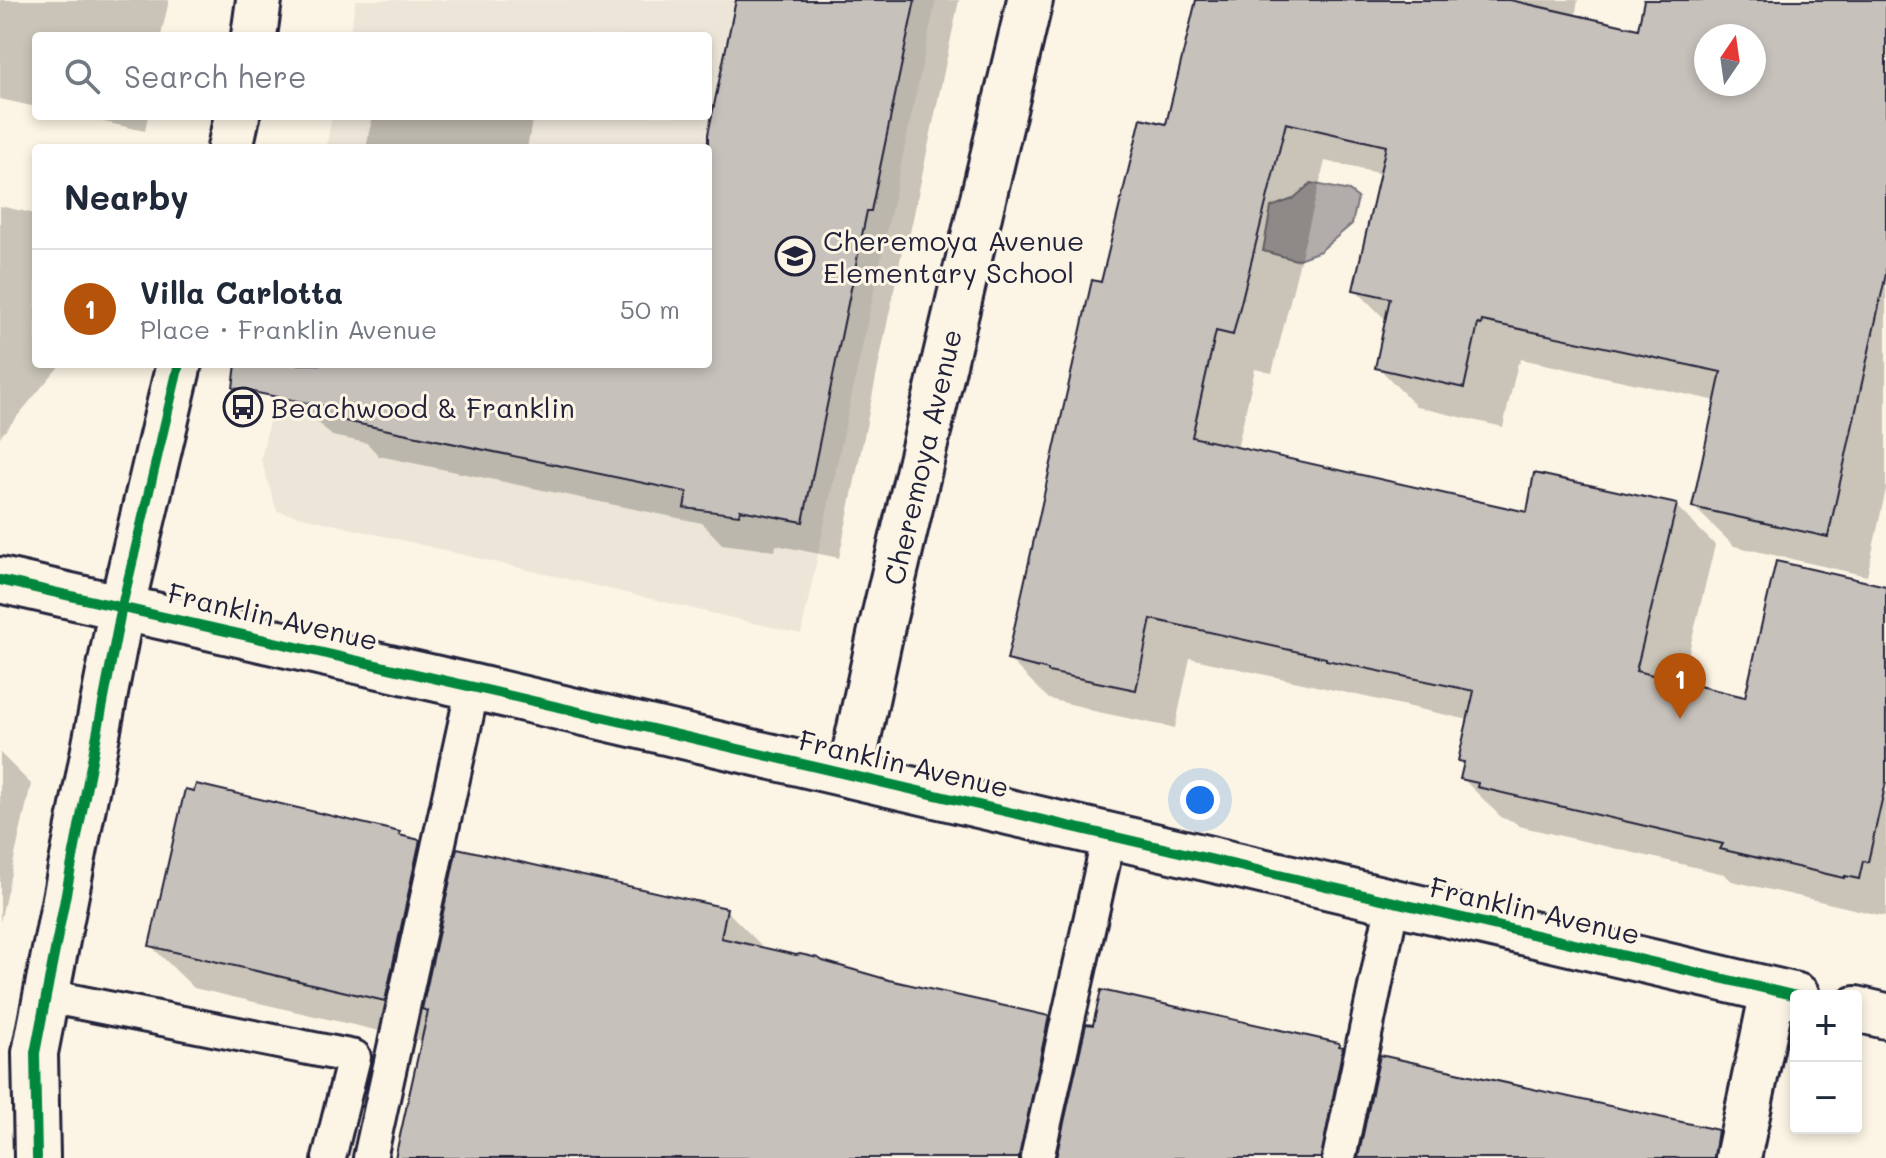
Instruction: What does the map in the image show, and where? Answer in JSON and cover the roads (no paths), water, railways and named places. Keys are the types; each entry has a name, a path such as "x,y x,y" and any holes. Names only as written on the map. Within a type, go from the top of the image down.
{"street":[{"path":"255,32 259,0"},
{"name":"Cheremoya Avenue","path":"850,775 882,626 1030,0"},
{"path":"231,144 236,120"},
{"path":"37,1158 35,1053 122,606 178,368"},
{"name":"Franklin Avenue","path":"0,580 1785,993"},
{"path":"1738,1158 1785,993"},
{"path":"1862,1010 1886,1016"}],"lane":[{"path":"370,1158 473,687"},
{"path":"1037,1158 1109,836"},
{"path":"1339,1158 1393,902"},
{"path":"47,996 354,1057 329,1158"}],"place":[{"name":"Cheremoya Avenue Elementary School","path":"795,256"},
{"name":"Beachwood & Franklin","path":"243,407"},
{"name":"Villa Carlotta","path":"1680,719"}]}
